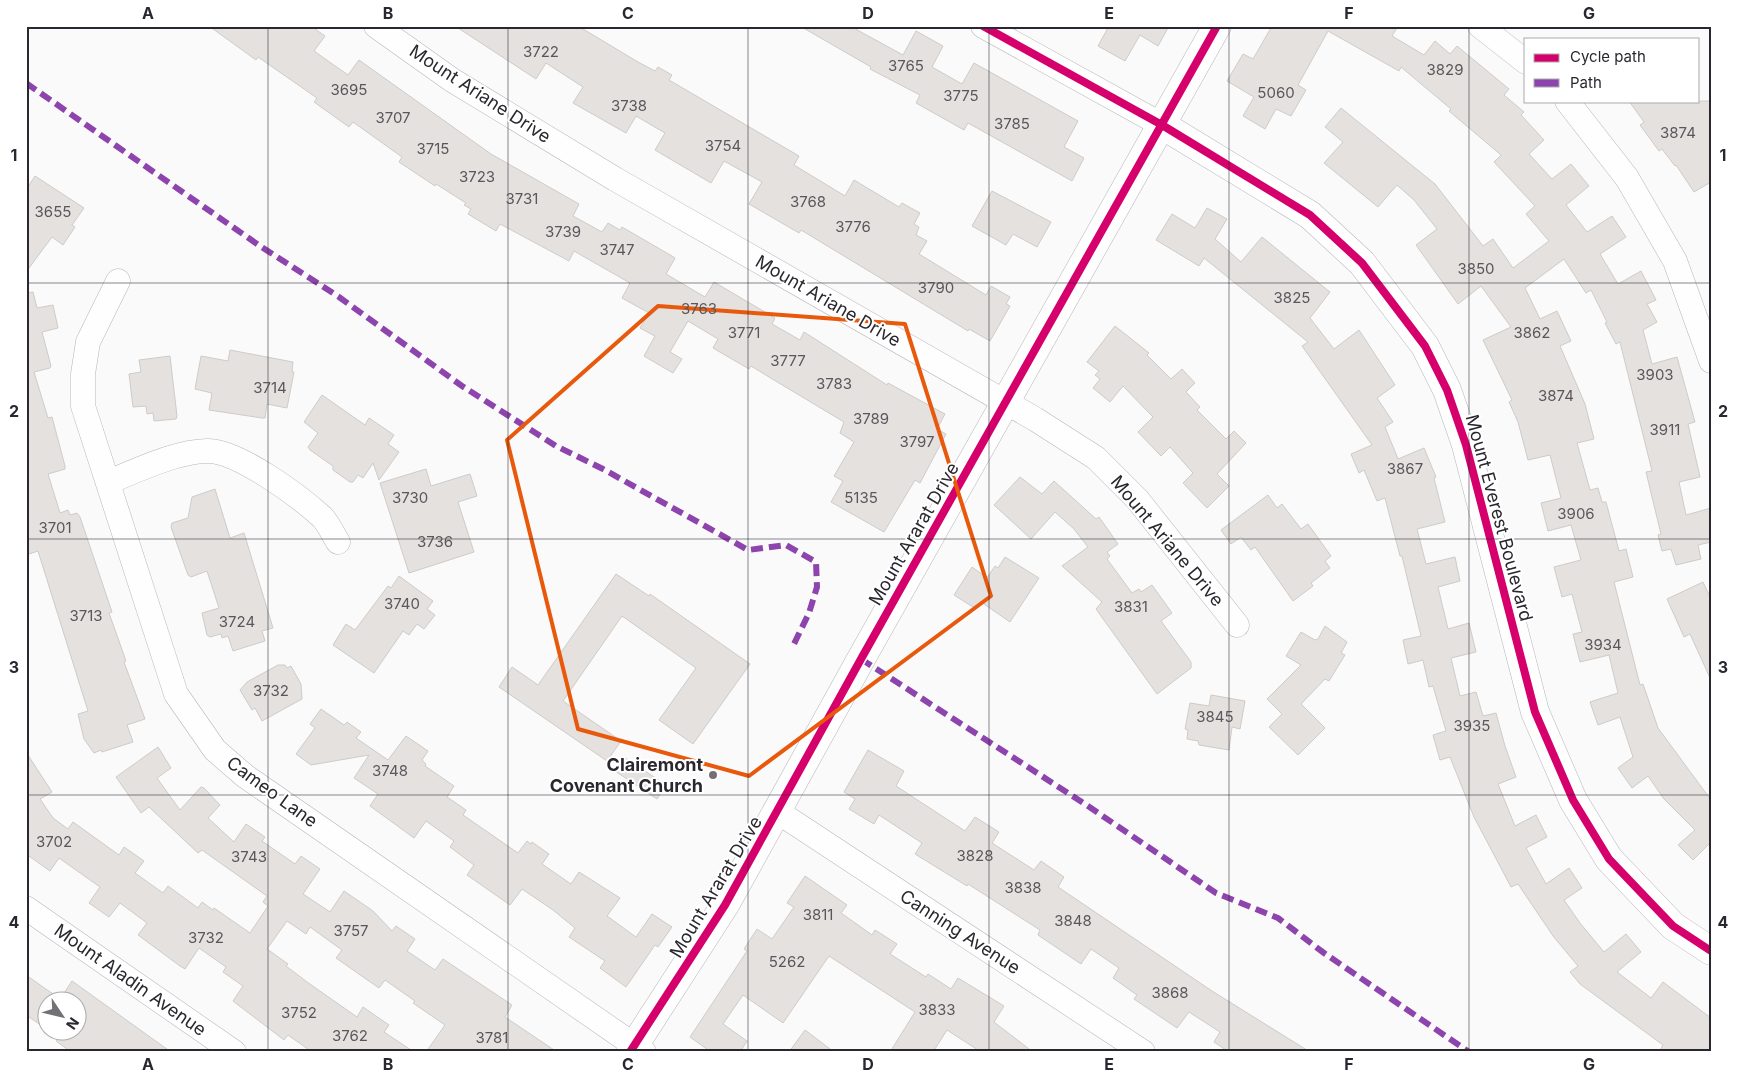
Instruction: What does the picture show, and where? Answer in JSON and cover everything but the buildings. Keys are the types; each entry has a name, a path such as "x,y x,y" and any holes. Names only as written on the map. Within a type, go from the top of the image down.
{"street":[{"name":"Mount Ariane Drive","path":"376,26 452,80 614,179 1005,404 1036,419 1096,458 1137,499 1237,625"},
{"name":"Mount Everest Boulevard","path":"984,26 1162,125 1310,216 1362,264 1425,346 1447,390 1466,446 1535,712 1573,800 1609,859 1673,926 1711,951"},
{"name":"Mount Ararat Drive","path":"636,1049 725,905 778,812 861,659 1216,26"},
{"path":"1480,26 1524,60"},
{"path":"1568,102 1627,178 1675,261 1711,361"},
{"name":"Cameo Lane","path":"118,281 88,342 82,374 84,406 176,694 215,750 245,776 636,1049"},
{"path":"108,482 182,455 208,451 231,456 257,468 323,518 338,542"},
{"name":"Canning Avenue","path":"778,812 1143,1052"},
{"name":"Mount Aladin Avenue","path":"26,908 234,1052"}],"highlighted area":[{"path":"658,306 905,324 991,596 749,776 578,729 507,440"}],"marked path":[{"path":"26,83 260,246 339,297 462,386 556,446 603,469 748,550 786,545 816,562 817,587 809,613 792,648"},
{"path":"861,659 1085,804 1216,893 1278,918 1324,953 1469,1052"}],"cycle path":[{"path":"983,26 1162,125 1310,215 1362,263 1425,346 1447,390 1466,445 1535,712 1573,800 1609,859 1673,926 1711,951"},
{"path":"630,1052 725,905 1217,26"}],"place":[{"name":"Clairemont Covenant Church","path":"713,775"}]}
